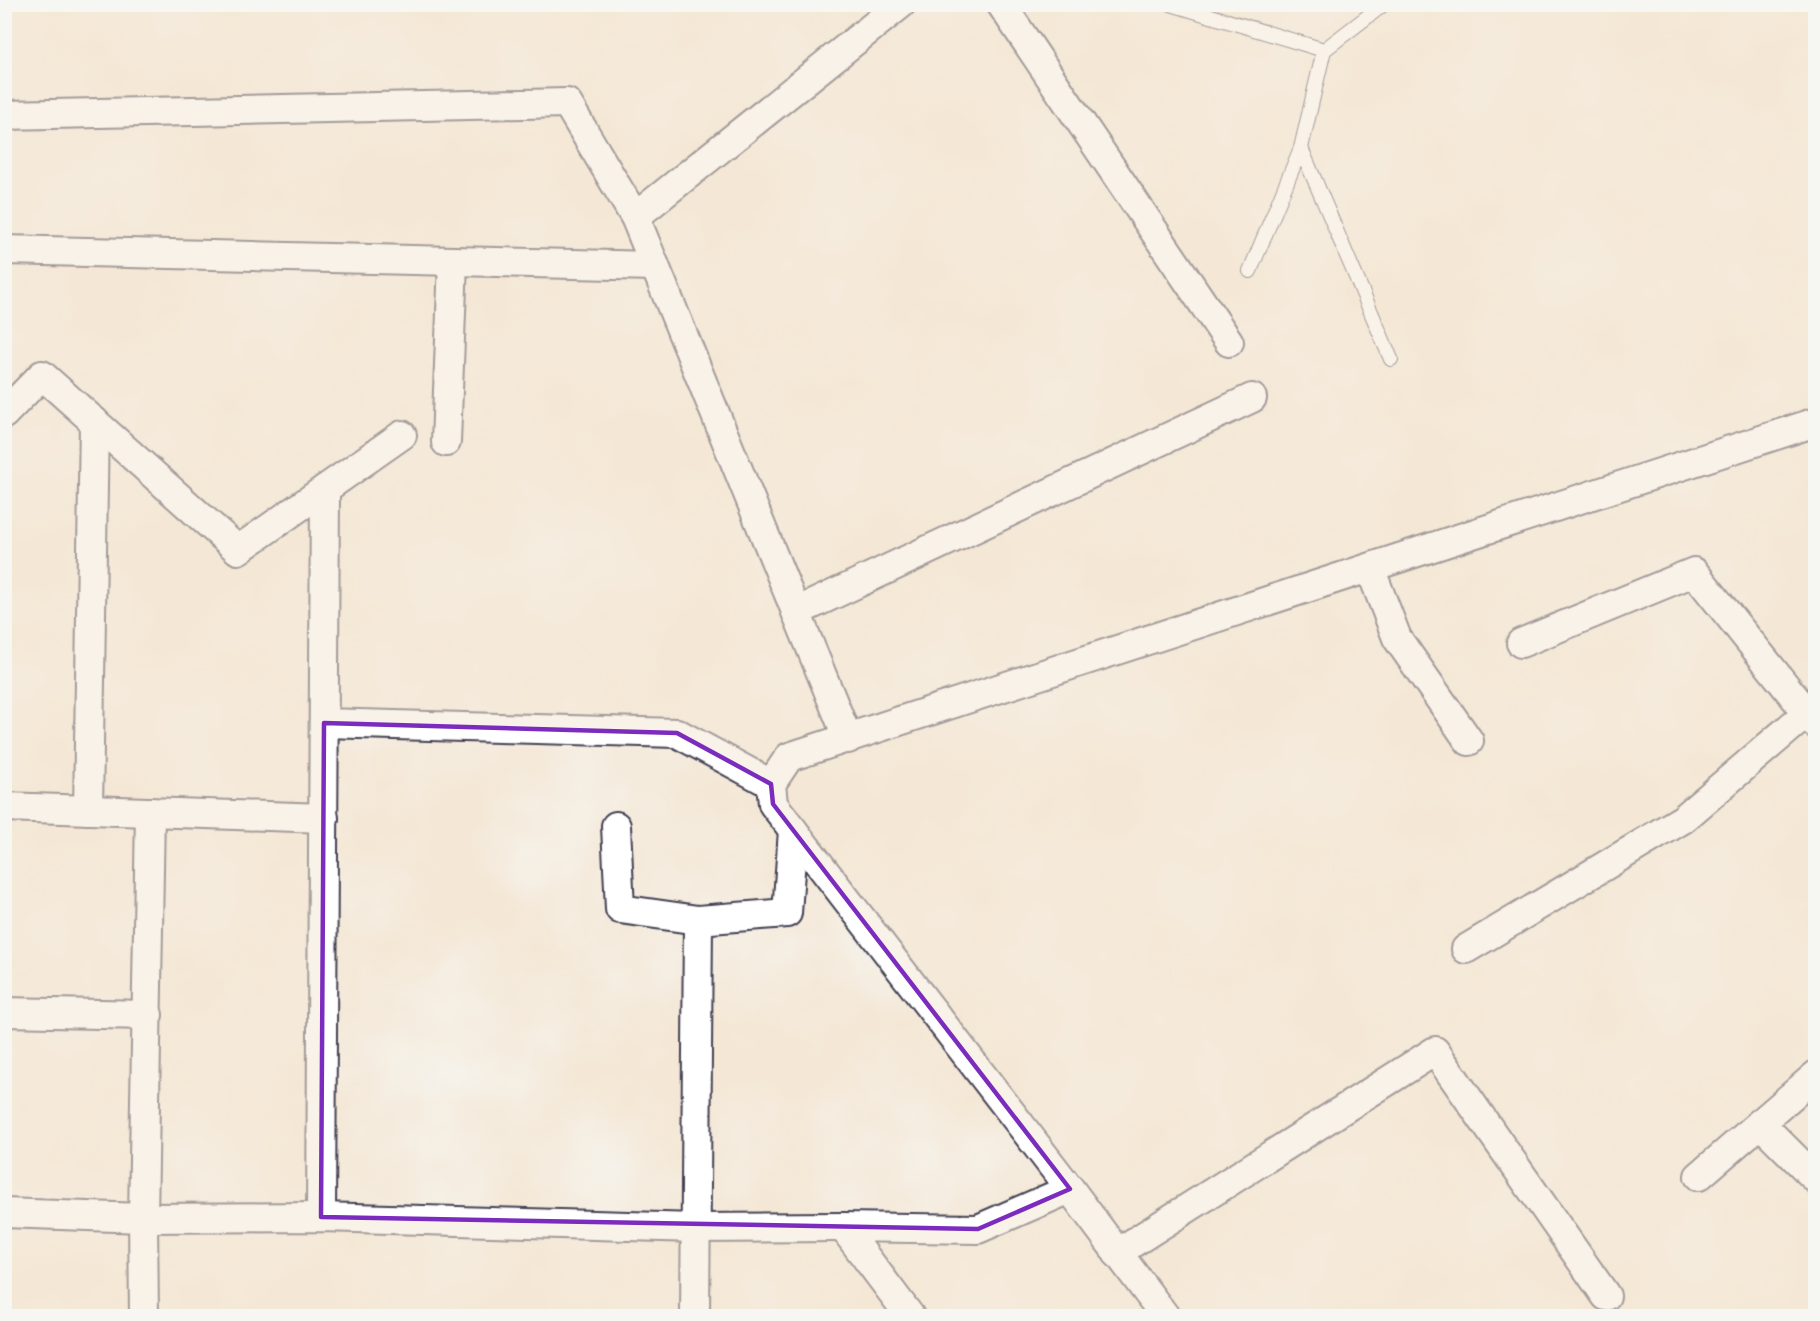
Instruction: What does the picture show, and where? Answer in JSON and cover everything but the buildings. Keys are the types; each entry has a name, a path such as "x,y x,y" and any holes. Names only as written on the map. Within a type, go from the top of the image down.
{"street":[{"path":"635,216 901,4"},
{"path":"1001,4 1229,342"},
{"path":"4,115 567,103 635,216 848,739"},
{"path":"4,250 655,266"},
{"path":"446,442 453,261"},
{"path":"4,414 42,375 238,550 402,435"},
{"path":"796,612 1252,398"},
{"path":"88,810 94,421"},
{"path":"1165,1317 1070,1189 773,804 771,784 789,757 1815,422"},
{"path":"321,1217 325,489"},
{"path":"1370,568 1397,638 1468,741"},
{"path":"1466,949 1683,819 1811,718 1694,572 1521,643"},
{"path":"324,723 677,733 771,784"},
{"path":"4,807 324,818"},
{"path":"144,1317 143,1218 150,812"},
{"path":"616,826 620,909 698,920 786,913 793,830"},
{"path":"694,1317 698,920"},
{"path":"4,1012 148,1014"},
{"path":"1117,1252 1435,1051 1606,1296"},
{"path":"1699,1176 1815,1075"},
{"path":"1760,1123 1815,1179"},
{"path":"4,1213 143,1218 321,1217 696,1228 978,1229 1070,1189"},
{"path":"843,1227 910,1317"}],"lane":[{"path":"1171,4 1324,50"},
{"path":"1250,271 1301,148 1324,50 1384,4"},
{"path":"1301,148 1391,358"}],"highlighted area":[{"path":"324,723 677,733 771,784 773,804 1070,1189 978,1229 321,1217"}]}
